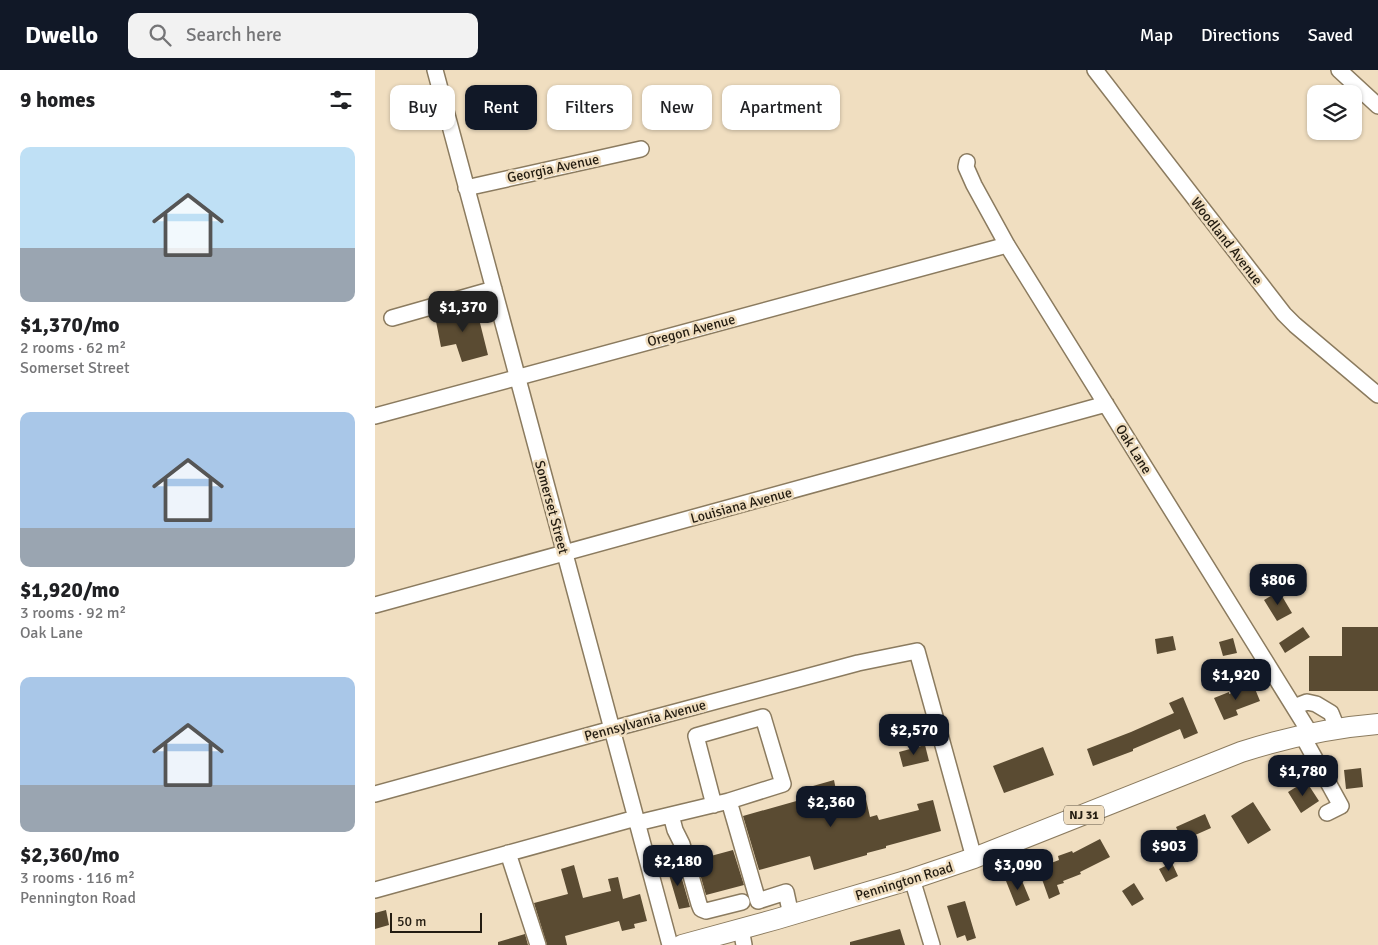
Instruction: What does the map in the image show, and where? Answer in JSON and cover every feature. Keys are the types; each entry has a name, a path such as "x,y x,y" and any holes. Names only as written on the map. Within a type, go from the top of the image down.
{"main road":[{"name":"Pennington Road","path":"682,945 726,938 791,915 912,879 974,858 1241,752 1306,734 1337,728 1378,724"}],"street":[{"name":"Somerset Street","path":"435,70 670,945"},
{"name":"Woodland Avenue","path":"1095,70 1284,314 1378,395"},
{"path":"1339,70 1378,106"},
{"name":"Georgia Avenue","path":"466,188 641,149"},
{"name":"Oak Lane","path":"967,162 966,167 974,185 1007,245 1294,706 1341,806 1327,813"},
{"name":"Oregon Avenue","path":"375,416 397,403 517,377 1007,245"},
{"path":"392,318 494,289"},
{"name":"Louisiana Avenue","path":"375,605 1106,404"},
{"name":"Pennsylvania Avenue","path":"375,794 755,691 858,664 917,651 974,858"},
{"path":"375,890 636,820 671,815 721,803 783,784 755,691"},
{"path":"1294,706 1307,702 1316,704 1331,713 1337,728"},
{"path":"763,717 696,736 758,901 786,892 791,915"},
{"path":"671,815 675,830 683,844 701,909 706,911 742,902"},
{"path":"508,853 537,945"},
{"path":"912,879 932,945"},
{"path":"717,908 726,938"}],"building":[{"path":"476,307 488,355 462,362 456,344 441,347 435,316"},
{"path":"1279,591 1292,613 1277,621 1264,600"},
{"path":"1303,627 1310,637 1285,653 1279,643"},
{"path":"1342,627 1378,627 1378,691 1309,691 1309,656 1342,656"},
{"path":"1173,636 1176,650 1157,654 1155,639"},
{"path":"1233,638 1237,653 1223,656 1219,642"},
{"path":"1253,684 1260,701 1236,710 1238,715 1224,720 1214,698"},
{"path":"1183,697 1198,733 1184,739 1180,729 1133,749 1133,751 1093,766 1087,749 1174,713 1169,703"},
{"path":"925,745 929,761 903,767 899,752"},
{"path":"1043,747 1054,775 1004,793 993,766"},
{"path":"1361,768 1363,787 1346,789 1344,770"},
{"path":"834,780 836,790 848,786 851,798 865,795 870,817 877,815 879,820 919,810 917,804 933,800 941,831 886,846 886,848 867,853 867,855 814,870 810,856 759,870 743,816 800,800 806,788"},
{"path":"1306,781 1319,801 1301,813 1288,792"},
{"path":"1253,802 1271,830 1248,844 1231,816"},
{"path":"1205,814 1211,828 1193,836 1191,833 1181,838 1176,827"},
{"path":"1100,839 1110,857 1080,872 1081,874 1063,881 1064,883 1057,885 1060,894 1049,899 1038,868 1059,860 1058,856 1072,851 1073,853"},
{"path":"733,850 744,885 706,895 696,860"},
{"path":"1172,863 1178,876 1166,882 1159,869"},
{"path":"574,865 583,898 611,891 608,879 618,877 623,899 640,894 647,921 634,924 635,928 622,931 619,921 565,936 567,945 547,945 534,903 568,894 561,869"},
{"path":"678,865 690,907 679,909 667,868"},
{"path":"1020,876 1030,900 1016,906 1006,881"},
{"path":"1134,883 1144,899 1132,906 1122,891"},
{"path":"965,901 976,938 967,941 965,935 957,938 947,906"},
{"path":"386,910 389,925 375,929 375,913"},
{"path":"900,929 905,945 850,945 850,942"},
{"path":"525,934 528,945 498,945 498,942"}]}
